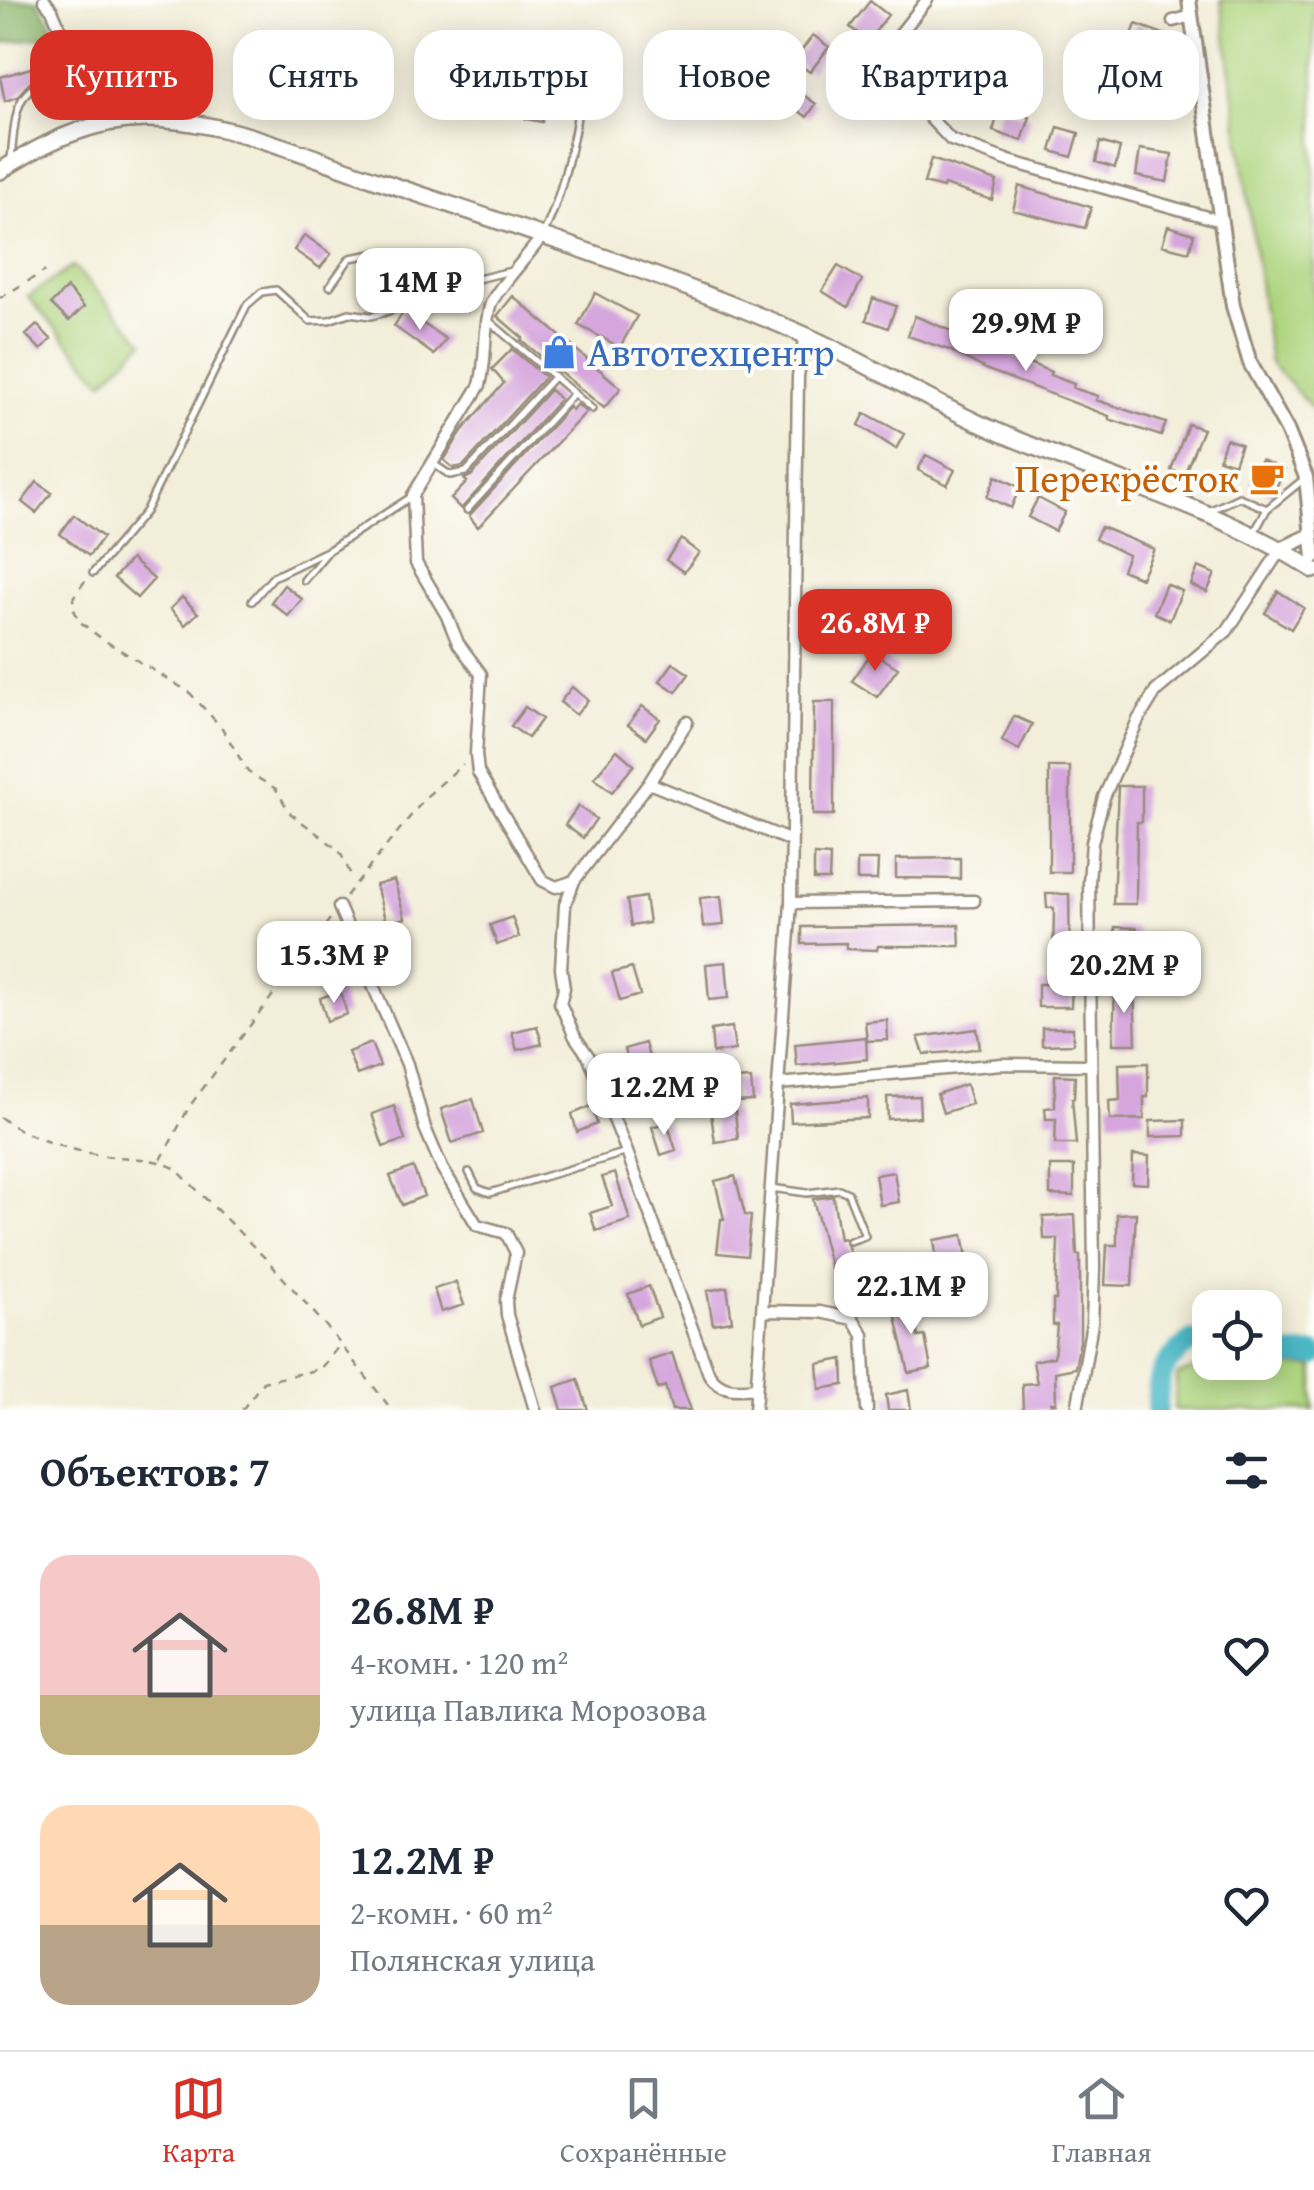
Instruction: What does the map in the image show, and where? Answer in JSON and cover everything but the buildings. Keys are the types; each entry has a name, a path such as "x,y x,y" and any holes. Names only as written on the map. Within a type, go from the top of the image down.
{"main road":[{"path":"3,164 86,127 139,120"},
{"path":"155,120 240,135 566,244 719,300 805,335 996,431 1207,512 1254,534 1314,570"}],"street":[{"path":"44,0 61,30"},
{"path":"926,0 900,34 916,65 930,118 951,140 1009,161 1221,221"},
{"path":"1189,0 1240,337 1250,363 1310,473 1314,557"},
{"path":"1173,21 1192,16"},
{"path":"542,236 494,296 480,385 413,495 416,563 458,643 481,674 478,772 534,870 566,904"},
{"path":"755,1410 791,903 798,376 805,335"},
{"path":"1077,1410 1092,1323 1094,1270 1089,882 1092,842 1104,797 1138,720 1156,691 1227,631 1281,549 1311,535"},
{"path":"687,722 650,783 574,881 566,904 562,1010 588,1057 627,1152 709,1374 714,1382 730,1390 756,1388"},
{"path":"650,783 791,841"},
{"path":"550,886 574,881"},
{"path":"791,903 974,900"},
{"path":"339,907 407,1064 425,1128 442,1168 477,1225 506,1234 514,1246 507,1315 535,1410"},
{"path":"778,1084 1002,1064 1089,1066"},
{"path":"764,1311 820,1312 853,1318 862,1334 866,1410"}],"lane":[{"path":"3,164 18,103 30,88"},
{"path":"542,236 552,220 576,120"},
{"path":"330,286 350,258 378,253 426,262 461,283"},
{"path":"93,573 146,512 254,298 270,288 276,290 304,318 319,322 349,313 383,313 461,283 519,269"},
{"path":"489,322 592,408"},
{"path":"432,463 450,475 466,472 555,376"},
{"path":"466,510 574,393"},
{"path":"1254,534 1266,509 1310,473"},
{"path":"252,601 273,577 329,550 413,495"},
{"path":"1207,512 1239,498 1266,509"},
{"path":"304,580 329,550"},
{"path":"469,1172 477,1188 490,1193 627,1152"},
{"path":"771,1188 807,1193 839,1189 848,1193 865,1236 850,1241"}],"path":[{"path":"0,298 45,270"},
{"path":"93,573 74,596 72,605 79,621 102,640 189,692 222,728 248,772 276,789 290,813 339,850 354,882"},
{"path":"161,1160 189,1107 354,882 426,797 476,754"},
{"path":"0,1118 48,1140 102,1156 161,1160 176,1169 268,1260 392,1410"},
{"path":"242,1410 263,1382 320,1369 340,1345"}],"green space":[{"path":"0,0 37,0 55,28 30,30 30,39 0,43"},
{"path":"1221,0 1314,0 1314,410 1270,363"},
{"path":"73,266 144,342 103,382 28,297"},
{"path":"1282,1366 1314,1367 1314,1410 1174,1410 1177,1375 1192,1370 1192,1380 1282,1380"}],"waterway":[{"path":"1157,1410 1164,1370 1192,1341"},
{"path":"1282,1355 1314,1355"}],"place":[{"name":"Автотехцентр","path":"559,352"},
{"name":"Перекрёсток","path":"1267,478"}]}
